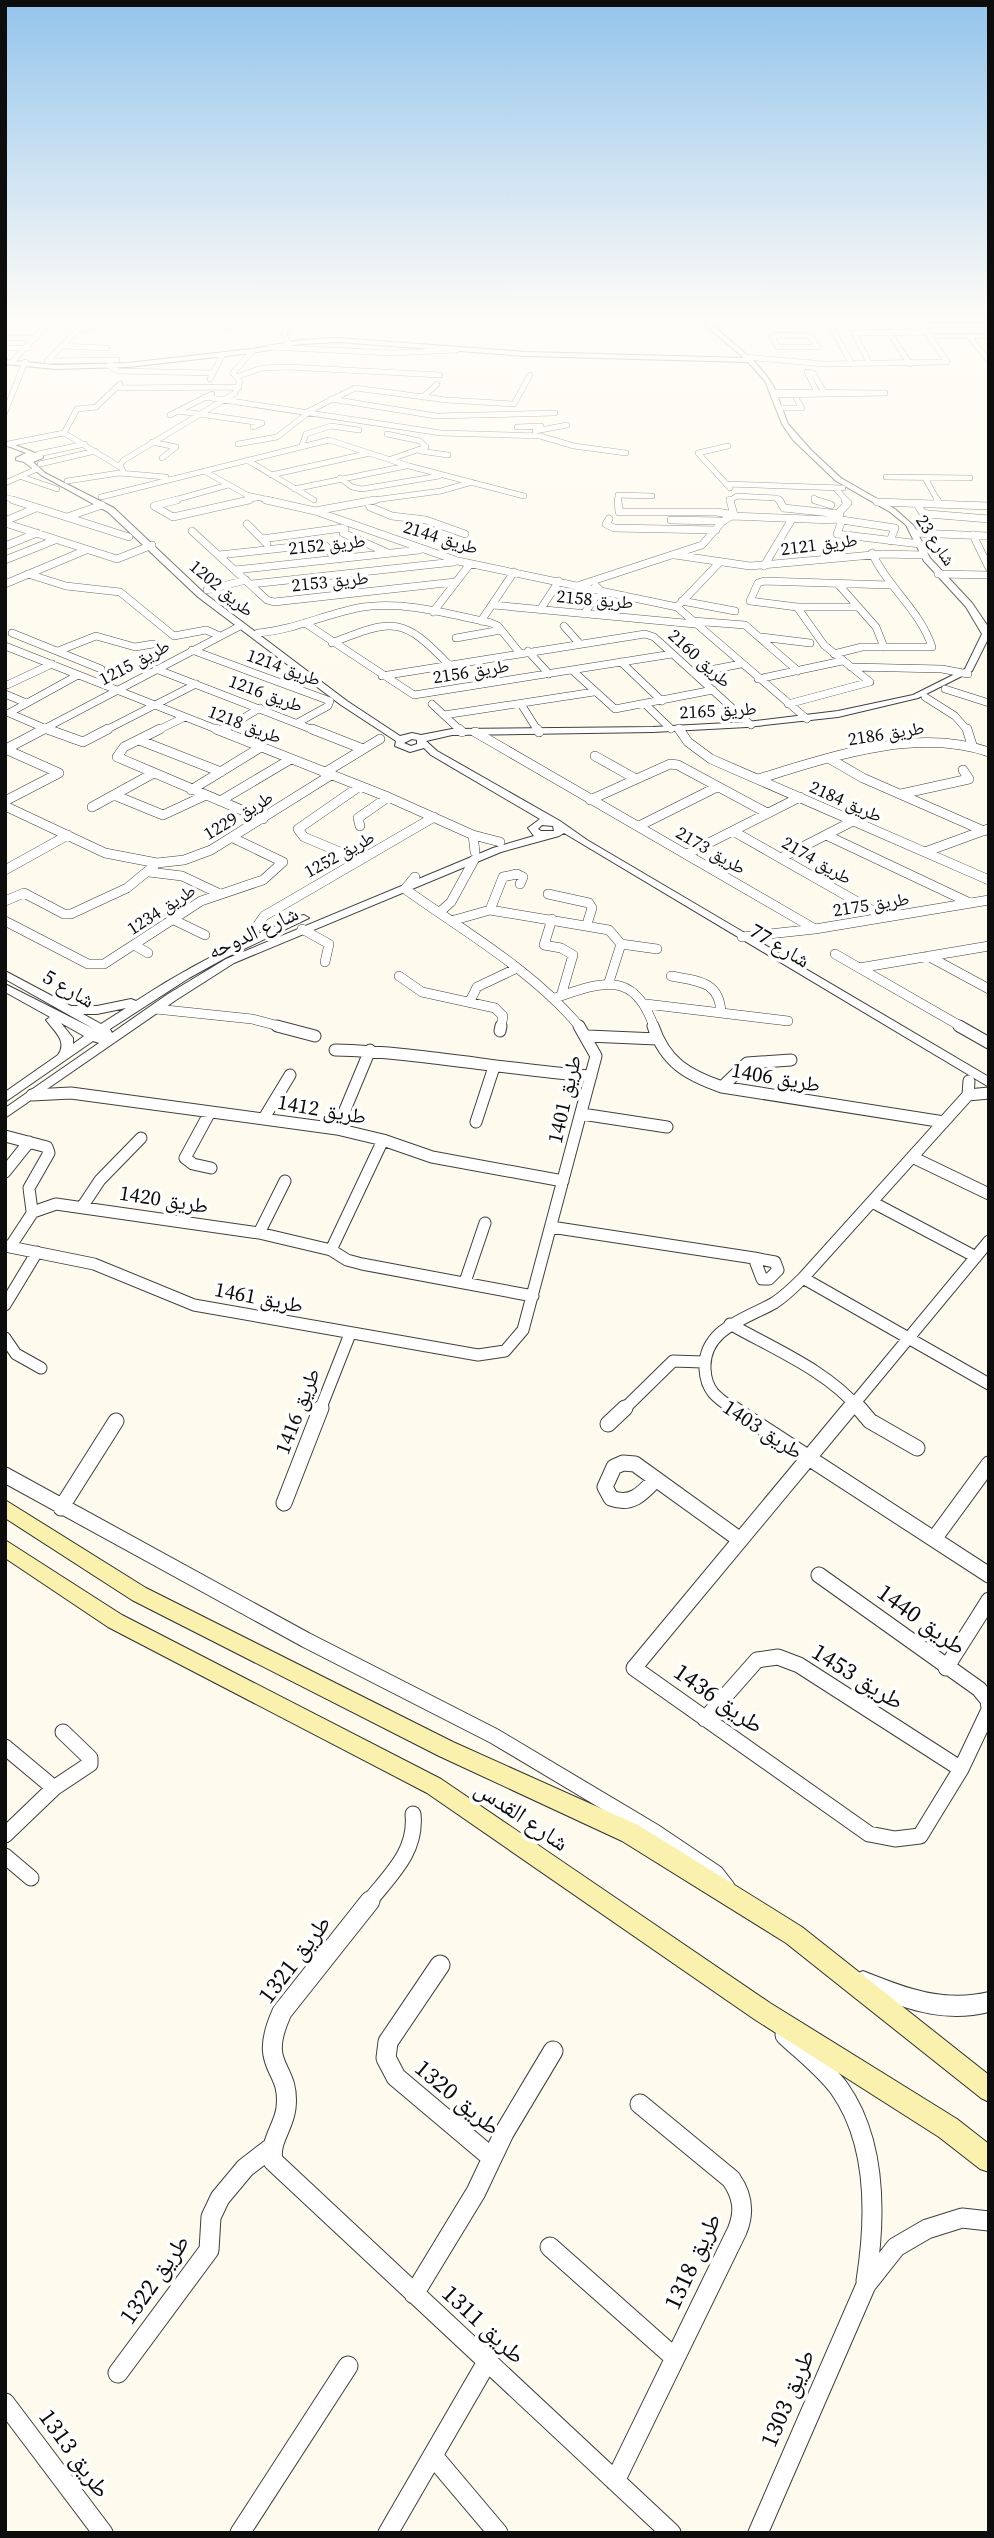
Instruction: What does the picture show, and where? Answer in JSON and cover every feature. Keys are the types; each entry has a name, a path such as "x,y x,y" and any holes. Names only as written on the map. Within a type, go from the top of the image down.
{"main road":[{"name":"شارع القدس","path":"5,1508 139,1594 446,1749 630,1833 794,1935 989,2090"},
{"name":"شارع القدس","path":"5,1548 115,1621 434,1786 762,2011 948,2128 989,2160"}],"street":[{"path":"78,440 122,470"},
{"path":"122,470 124,460 155,440"},
{"path":"238,444 258,440"},
{"path":"302,445 304,440"},
{"path":"67,517 102,501 181,477 302,445 331,440"},
{"path":"335,440 410,466 524,496"},
{"path":"391,459 426,447 417,440"},
{"path":"551,440 591,450 626,453"},
{"name":"شارع 23","path":"799,440 842,487 877,502 905,519 925,555 974,613 986,632 985,650 968,674"},
{"path":"152,442 176,447 162,458"},
{"path":"7,443 17,447 28,463 55,484 122,470 181,477"},
{"path":"5,483 28,463 85,444"},
{"path":"728,446 698,453 713,463 737,496"},
{"path":"28,463 94,451"},
{"path":"420,451 448,455"},
{"path":"271,475 371,453"},
{"path":"247,460 314,500"},
{"name":"طريق 1202","path":"28,463 74,482 102,501 155,542 207,593 364,712 404,738"},
{"name":"طريق 1202","path":"28,463 55,484 102,501 201,595 240,626 344,703 404,738"},
{"path":"294,488 410,466"},
{"name":"طريق 2144","path":"204,471 257,498 315,511 458,561 563,582 588,583 600,590 735,611"},
{"path":"340,478 359,489 446,475"},
{"path":"886,477 970,478"},
{"path":"925,478 939,504"},
{"path":"414,481 425,492"},
{"path":"315,511 441,491 472,482"},
{"path":"726,484 842,487"},
{"path":"228,485 155,505 173,517 257,498"},
{"name":"شارع 23","path":"842,487 842,513"},
{"path":"858,493 842,513 836,534 920,544"},
{"path":"619,512 618,495 652,496"},
{"path":"734,515 729,500 737,496 776,498 784,508"},
{"path":"5,498 129,537"},
{"path":"814,498 818,503 863,523 895,528 890,541"},
{"path":"877,502 989,506"},
{"path":"886,507 897,503"},
{"path":"354,525 368,504"},
{"path":"368,504 389,515 426,520 465,534"},
{"path":"918,504 922,512 928,514 989,519"},
{"path":"5,522 37,508"},
{"path":"768,516 784,508 892,519"},
{"path":"716,530 614,528 606,524 619,512 717,512 819,522 842,513"},
{"path":"609,519 719,521 734,515"},
{"path":"764,566 792,519"},
{"path":"588,583 702,545 716,530 719,521"},
{"path":"5,522 117,559 154,548"},
{"path":"858,537 863,523"},
{"path":"247,524 272,549"},
{"path":"262,539 317,529 342,528 345,529 343,533 389,553"},
{"name":"طريق 2153","path":"192,531 267,600 274,602 455,582"},
{"path":"5,546 37,533"},
{"path":"915,533 989,536"},
{"path":"974,535 985,552 989,568"},
{"path":"5,560 55,540"},
{"path":"219,555 322,544 335,559"},
{"name":"طريق 2152","path":"235,570 423,549"},
{"path":"5,584 86,550"},
{"path":"834,654 855,648 933,646 923,620 888,585 872,553"},
{"name":"طريق 2121","path":"671,555 718,564 764,566 872,553 925,555"},
{"path":"207,590 248,582 307,579 458,561"},
{"path":"433,612 470,564"},
{"path":"718,564 680,604 694,623 807,719"},
{"path":"481,621 514,572"},
{"path":"939,574 989,575"},
{"path":"28,575 123,594 173,636 207,630 220,636"},
{"path":"307,579 314,598"},
{"path":"858,607 797,607 751,603 758,583 767,581 888,585"},
{"path":"540,610 563,582"},
{"path":"838,584 876,627 884,648"},
{"path":"584,614 600,590"},
{"path":"360,594 366,606"},
{"name":"طريق 2158","path":"493,605 694,623 741,623 761,637"},
{"path":"261,635 366,606 433,612 481,621 501,629 549,674"},
{"path":"788,704 870,683 834,654 797,607"},
{"name":"طريق 2156","path":"305,623 409,694 418,695 671,654"},
{"name":"طريق 1215","path":"5,749 240,626"},
{"path":"564,626 579,643"},
{"path":"332,643 377,628 406,628 416,631 449,665"},
{"path":"456,638 501,629"},
{"path":"12,633 101,669"},
{"name":"طريق 2160","path":"382,676 645,634 654,638 751,725"},
{"path":"58,651 96,636 135,648 153,644"},
{"path":"761,637 810,643"},
{"path":"761,637 798,671"},
{"path":"20,652 38,644"},
{"name":"طريق 1218","path":"5,646 388,797 472,835 500,842"},
{"name":"طريق 1214","path":"191,650 330,701 328,706 299,722"},
{"path":"758,679 842,661"},
{"path":"621,663 662,701"},
{"path":"24,702 6,687 52,664"},
{"path":"694,673 741,664"},
{"path":"851,667 942,669 968,674"},
{"name":"طريق 1216","path":"156,669 299,722 363,749"},
{"path":"573,671 613,709 713,690"},
{"name":"طريق 2165","path":"422,741 461,732 675,729 807,719 878,709 925,697 945,689 968,674"},
{"path":"79,675 9,710 9,714 78,742 139,740 221,772"},
{"path":"115,740 156,706 196,684"},
{"path":"945,689 989,703"},
{"path":"444,715 594,692"},
{"path":"925,697 963,723 976,746 987,739"},
{"path":"432,704 461,732"},
{"path":"520,704 539,732"},
{"name":"طريق 2184","path":"645,704 710,759 989,880"},
{"path":"222,731 260,708"},
{"path":"139,740 184,717"},
{"path":"691,728 694,747"},
{"name":"طريق 2173","path":"475,732 815,929"},
{"path":"422,741 404,738 400,746 428,755 525,813 534,827"},
{"path":"327,774 380,739"},
{"path":"115,740 117,757 263,819"},
{"path":"410,749 422,741"},
{"name":"شارع 77","path":"422,741 434,753 742,937 757,941 989,1083"},
{"name":"طريق 2186","path":"758,779 830,759 926,742 976,746 989,752"},
{"path":"191,790 261,747"},
{"path":"5,749 58,772 49,781 5,804"},
{"path":"595,757 636,779"},
{"path":"220,801 291,759"},
{"name":"طريق 2186","path":"830,759 901,794 986,830"},
{"path":"590,800 670,765 678,765 767,813"},
{"path":"901,794 970,779 963,770"},
{"path":"92,807 152,774"},
{"name":"طريق 1229","path":"5,901 24,893 64,914 71,914 112,896 152,869 192,859 233,838 327,774"},
{"path":"359,860 304,837 298,829 360,786"},
{"path":"639,827 717,787"},
{"path":"114,795 163,815 204,796"},
{"path":"360,826 358,818 388,797"},
{"name":"طريق 2174","path":"687,854 800,797"},
{"name":"طريق 1229","path":"5,804 129,862 152,869"},
{"path":"5,817 16,811"},
{"name":"طريق 1252","path":"246,942 260,919 434,817"},
{"path":"781,858 853,821"},
{"path":"546,836 559,833 556,824"},
{"name":"شارع الدوحه","path":"5,1114 172,997 230,961 474,856 534,827 556,824"},
{"name":"شارع 77","path":"534,827 546,836 579,845 989,1093"},
{"name":"طريق 2186","path":"925,852 986,830"},
{"name":"طريق 2174","path":"733,831 884,917"},
{"path":"5,870 68,835"},
{"path":"446,916 474,856 472,835"},
{"path":"826,835 971,903"},
{"name":"شارع الدوحه","path":"474,856 533,837 546,836"},
{"name":"طريق 1234","path":"5,921 91,965 107,963 218,893 263,879 283,864 278,857 233,838"},
{"path":"152,869 182,876 218,893"},
{"path":"490,910 503,877 517,874 523,877 520,884"},
{"name":"شارع الدوحه","path":"5,1098 151,994 246,942 281,927 412,883"},
{"name":"طريق 1401","path":"412,883 446,916 515,969 558,997 588,1036 596,1056 533,1296 523,1330 513,1349"},
{"path":"548,894 585,901 592,908 587,924"},
{"name":"طريق 2175","path":"757,941 989,900"},
{"path":"446,916 490,910 587,924 609,930 621,944 657,949"},
{"path":"174,919 205,935"},
{"path":"260,919 269,928 281,927"},
{"path":"552,919 544,945 561,948 572,956 558,997"},
{"path":"302,929 329,944 325,962"},
{"path":"609,982 621,944"},
{"path":"134,945 148,953"},
{"path":"859,968 989,946"},
{"path":"835,954 989,1043"},
{"path":"928,956 989,989"},
{"path":"470,1002 477,987 515,969"},
{"name":"شارع 5","path":"5,974 68,1010 110,1040"},
{"path":"399,976 422,992 499,1010 503,1016 500,1031"},
{"path":"671,976 714,986 722,994 721,1013"},
{"path":"558,997 609,982 646,1004 788,1021"},
{"name":"شارع 5","path":"5,987 38,1007 97,1032"},
{"path":"68,1010 111,1008 151,994"},
{"path":"172,997 189,1012"},
{"name":"طريق 1406","path":"646,1004 657,1039 669,1058 699,1079 722,1087 944,1122"},
{"path":"38,1007 63,1030 67,1038 67,1050 62,1057"},
{"path":"156,1009 252,1019 315,1036"},
{"path":"588,1036 657,1039"},
{"path":"335,1050 370,1050 494,1067 591,1076"},
{"path":"337,1129 370,1050"},
{"path":"722,1087 747,1063 791,1060"},
{"path":"476,1122 494,1067"},
{"path":"264,1118 290,1075"},
{"path":"57,1076 62,1088 71,1093"},
{"path":"608,1424 673,1361 686,1359 704,1362 711,1339 730,1324 778,1301 803,1278 968,1095 969,1081"},
{"name":"طريق 1412","path":"32,1095 71,1093 337,1129 383,1140 432,1157 564,1181"},
{"path":"968,1095 989,1093"},
{"path":"210,1112 185,1158 193,1164 211,1168"},
{"path":"582,1114 667,1127"},
{"path":"5,1136 47,1147 49,1153 28,1186 26,1197 32,1211 8,1246"},
{"path":"82,1207 100,1180 141,1138"},
{"path":"331,1250 383,1140"},
{"path":"5,1172 29,1142"},
{"path":"912,1157 989,1194"},
{"path":"259,1233 285,1181"},
{"path":"872,1202 976,1257"},
{"name":"طريق 1420","path":"32,1211 43,1205 82,1207 259,1233 331,1250 347,1260 362,1264 533,1296"},
{"path":"465,1282 485,1223"},
{"path":"551,1227 754,1257"},
{"name":"طريق 1436","path":"920,1836 895,1839 869,1834 634,1668 989,1241"},
{"name":"طريق 1461","path":"8,1246 80,1260 123,1273 163,1294 194,1305 478,1355 498,1354 513,1349"},
{"path":"7,1298 37,1252"},
{"path":"803,1278 987,1380"},
{"path":"730,1324 810,1369 843,1392 870,1421 917,1448"},
{"name":"طريق 1416","path":"284,1503 350,1334"},
{"path":"5,1338 16,1354 41,1368"},
{"name":"طريق 1403","path":"704,1362 705,1379 712,1395 989,1575"},
{"path":"61,1508 116,1421"},
{"path":"934,1539 989,1464"},
{"path":"5,1475 61,1508 494,1736 655,1832 716,1873 738,1900"},
{"path":"655,1480 739,1539"},
{"name":"طريق 1440","path":"819,1575 979,1689 988,1700 989,1709 961,1769 920,1836"},
{"path":"946,1668 989,1600"},
{"name":"طريق 1453","path":"705,1719 757,1660 765,1656 781,1657 799,1665 961,1769"},
{"path":"5,1835 54,1788 91,1761 63,1732"},
{"path":"5,1747 54,1788"},
{"name":"طريق 1321","path":"271,2148 286,2108 283,2085 270,2058 268,2045 274,2027 282,2012 403,1859 415,1833 413,1814"},
{"path":"5,1856 31,1878"},
{"name":"طريق 1320","path":"440,1965 388,2042 386,2058 396,2077 492,2158"},
{"path":"841,1972 918,2004 970,2008 989,2001"},
{"name":"طريق 1303","path":"758,2533 866,2285 875,2234 873,2192 866,2151 841,2091 762,2011"},
{"name":"طريق 1320","path":"414,2294 477,2192 510,2121 553,2051"},
{"name":"طريق 1318","path":"615,2481 737,2231 743,2210 741,2198 730,2178 640,2104"},
{"name":"طريق 1311","path":"271,2148 276,2167 671,2533"},
{"name":"طريق 1322","path":"118,2374 209,2249 213,2238 212,2215 217,2205 248,2163 271,2148"},
{"name":"طريق 1303","path":"866,2285 896,2247 927,2229 962,2218 989,2221"},
{"name":"طريق 1318","path":"550,2247 675,2358"},
{"path":"388,2533 487,2362"},
{"path":"240,2533 348,2366"},
{"name":"طريق 1313","path":"5,2403 103,2533"},
{"path":"433,2456 498,2533"}]}
